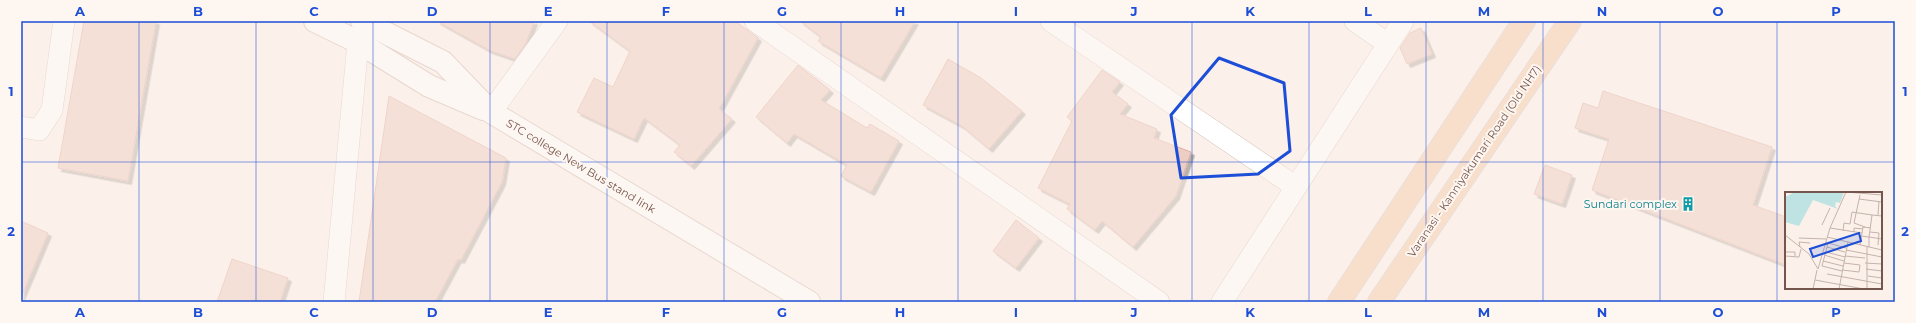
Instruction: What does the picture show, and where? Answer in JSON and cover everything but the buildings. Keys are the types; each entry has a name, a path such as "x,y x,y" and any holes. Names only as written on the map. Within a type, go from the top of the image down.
{"main road":[{"path":"1339,302 1524,21"},
{"name":"Varanasi - Kanniyakumari Road (Old NH7)","path":"1379,302 1570,21"}],"street":[{"path":"21,127 39,130 52,110 64,21"},
{"path":"315,21 358,42 428,86 491,112 557,21"},
{"name":"STC college New Bus stand link","path":"362,21 443,62 491,112 809,302"},
{"path":"755,21 1159,302"},
{"path":"1051,21 1296,187"},
{"path":"1355,21 1388,44"},
{"path":"1222,302 1403,21"},
{"path":"334,302 358,42"}],"highlighted area":[{"path":"1219,58 1284,83 1290,151 1258,174 1181,178 1171,115"}],"place":[{"name":"Sundari complex","path":"1688,204"}]}
